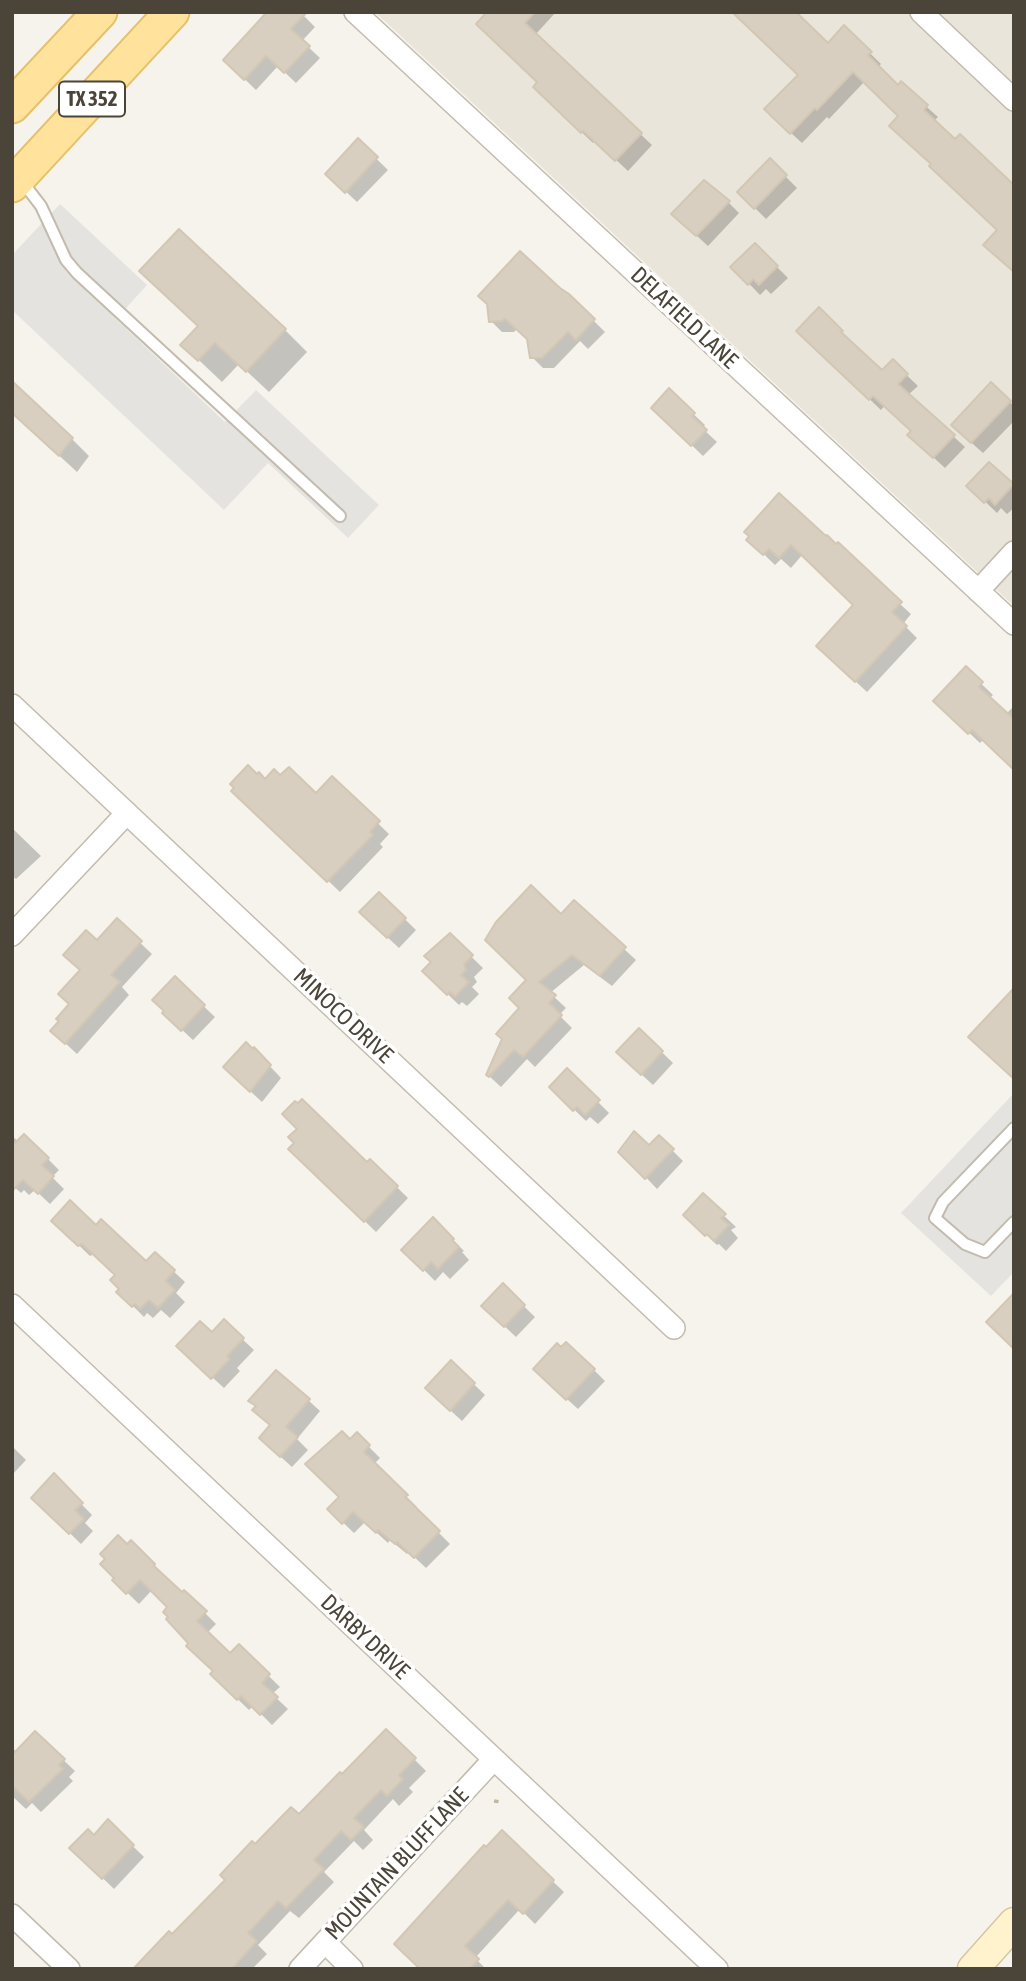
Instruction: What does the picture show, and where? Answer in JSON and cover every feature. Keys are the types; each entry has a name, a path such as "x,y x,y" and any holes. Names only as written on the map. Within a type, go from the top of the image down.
{"main road":[{"name":"TX 352","path":"12,106 100,12"},
{"name":"TX 352","path":"16,181 172,12"},
{"path":"973,1969 1014,1923"}],"street":[{"name":"DELAFIELD LANE","path":"355,12 1014,624"},
{"path":"921,12 1014,100"},
{"path":"978,591 1014,552"},
{"name":"MINOCO DRIVE","path":"12,705 674,1328"},
{"path":"12,934 127,813"},
{"name":"DARBY DRIVE","path":"12,1305 717,1969"},
{"name":"MOUNTAIN BLUFF LANE","path":"300,1969 494,1759"},
{"path":"12,1915 69,1969"},
{"path":"325,1942 352,1969"}],"lane":[{"path":"16,181 41,206 66,260 77,273 340,516"},
{"path":"1014,1128 943,1202 936,1218 965,1244 985,1252 1014,1222"}],"shaded area":[{"path":"375,12 1014,12 1014,606"},
{"path":"60,204 147,285 116,319 225,422 256,390 379,505 348,538 268,463 224,510 12,310 12,255"},
{"path":"1014,1093 1014,1272 991,1296 901,1213"}],"building":[{"path":"267,12 307,12 291,29 310,46 284,73 266,56 244,80 223,60"},
{"path":"487,12 535,12 525,23 642,133 615,161 533,87 537,82 476,24"},
{"path":"732,12 796,12 828,43 844,25 872,52 868,55 898,85 901,81 928,105 924,110 955,139 960,134 1014,185 1014,272 983,245 997,230 889,126 898,116 853,72 790,134 764,109 798,75"},
{"path":"358,138 378,157 345,193 325,174"},
{"path":"770,158 787,175 754,209 737,192"},
{"path":"704,180 730,201 696,236 671,214"},
{"path":"179,229 286,329 246,372 215,343 198,361 180,345 198,326 139,271"},
{"path":"755,243 778,266 759,285 753,279 748,285 730,267"},
{"path":"520,251 595,319 576,340 568,332 542,358 530,358 527,339 505,319 489,322 487,304 478,296"},
{"path":"819,307 843,331 841,332 882,370 893,359 908,374 898,384 955,435 933,458 907,435 911,431 873,396 869,400 796,331"},
{"path":"12,381 73,438 59,456 12,413"},
{"path":"991,382 1011,401 971,443 951,425"},
{"path":"669,388 695,413 692,416 707,430 691,446 651,408"},
{"path":"989,462 1014,484 995,505 989,498 984,503 966,486"},
{"path":"779,493 826,536 836,544 838,542 902,602 892,612 907,626 855,682 816,646 853,605 791,545 779,558 769,549 763,555 746,540 749,536 744,532"},
{"path":"966,666 983,682 979,687 1014,719 1014,770 972,730 968,734 933,701"},
{"path":"248,765 265,779 274,769 280,775 289,767 316,793 332,776 380,821 370,832 373,835 327,882 231,791 234,788 230,784"},
{"path":"531,885 561,914 574,900 626,947 600,976 572,955 539,982 556,995 549,1003 562,1015 523,1057 514,1050 489,1077 486,1075 502,1039 496,1034 519,1008 509,998 526,980 485,940 496,922"},
{"path":"379,892 406,918 387,938 359,912"},
{"path":"117,918 142,941 111,975 120,982 65,1044 50,1031 69,1004 58,994 80,970 63,955 86,930 97,940"},
{"path":"450,933 473,955 464,965 466,970 461,975 469,982 455,997 450,992 447,995 422,971 431,962 424,956"},
{"path":"175,976 205,1005 181,1031 152,1000"},
{"path":"1014,988 1014,1079 968,1037"},
{"path":"639,1028 663,1051 641,1075 616,1052"},
{"path":"246,1042 271,1065 250,1092 223,1067"},
{"path":"567,1068 600,1100 585,1115 577,1107 573,1111 549,1087"},
{"path":"302,1099 367,1162 370,1159 398,1186 364,1222 288,1149 294,1143 288,1137 297,1129 282,1114 295,1101 298,1103"},
{"path":"634,1131 649,1145 659,1135 674,1149 645,1179 618,1152"},
{"path":"24,1134 49,1158 42,1165 54,1176 38,1194 23,1180 12,1191 12,1146"},
{"path":"703,1193 726,1214 721,1218 729,1225 714,1241 683,1215"},
{"path":"70,1200 96,1225 101,1219 146,1261 155,1252 175,1270 166,1281 175,1290 158,1308 149,1300 140,1309 135,1304 132,1307 116,1292 119,1289 110,1280 115,1275 82,1244 78,1246 51,1221"},
{"path":"433,1217 459,1247 438,1269 431,1262 423,1271 401,1250"},
{"path":"503,1283 525,1305 504,1327 481,1306"},
{"path":"1014,1293 1014,1349 986,1322"},
{"path":"224,1319 244,1338 227,1356 230,1359 211,1379 176,1346 200,1321 212,1332"},
{"path":"566,1342 595,1369 566,1400 533,1369 557,1343 561,1347"},
{"path":"451,1360 475,1383 450,1411 425,1388"},
{"path":"276,1370 310,1399 286,1427 298,1437 280,1457 259,1438 270,1425 252,1410 256,1406 248,1401"},
{"path":"342,1431 350,1439 357,1432 370,1445 364,1452 440,1531 414,1558 397,1542 395,1544 378,1530 376,1533 353,1512 342,1524 327,1509 339,1497 305,1464"},
{"path":"54,1473 83,1503 75,1510 84,1519 69,1534 31,1498"},
{"path":"118,1535 127,1544 131,1540 154,1566 207,1611 197,1621 230,1653 239,1644 270,1674 262,1683 278,1697 260,1715 241,1696 237,1700 210,1674 213,1671 186,1646 188,1643 166,1619 168,1617 163,1612 167,1607 140,1580 126,1594 112,1580 114,1578 100,1564 105,1559 100,1554"},
{"path":"386,1729 416,1758 399,1775 403,1779 387,1796 381,1790 354,1818 364,1827 351,1840 341,1831 314,1860 324,1869 286,1908 278,1901 248,1933 257,1941 232,1969 133,1969 169,1931 172,1934 225,1880 220,1875 252,1841 255,1844 291,1807 299,1814"},
{"path":"35,1731 65,1759 59,1765 63,1769 29,1802 12,1786 12,1755"},
{"path":"108,1819 134,1845 102,1879 69,1848 88,1829 94,1835"},
{"path":"502,1830 554,1880 523,1914 508,1900 465,1946 479,1959 470,1969 420,1969 394,1944 484,1845 486,1847"}]}
